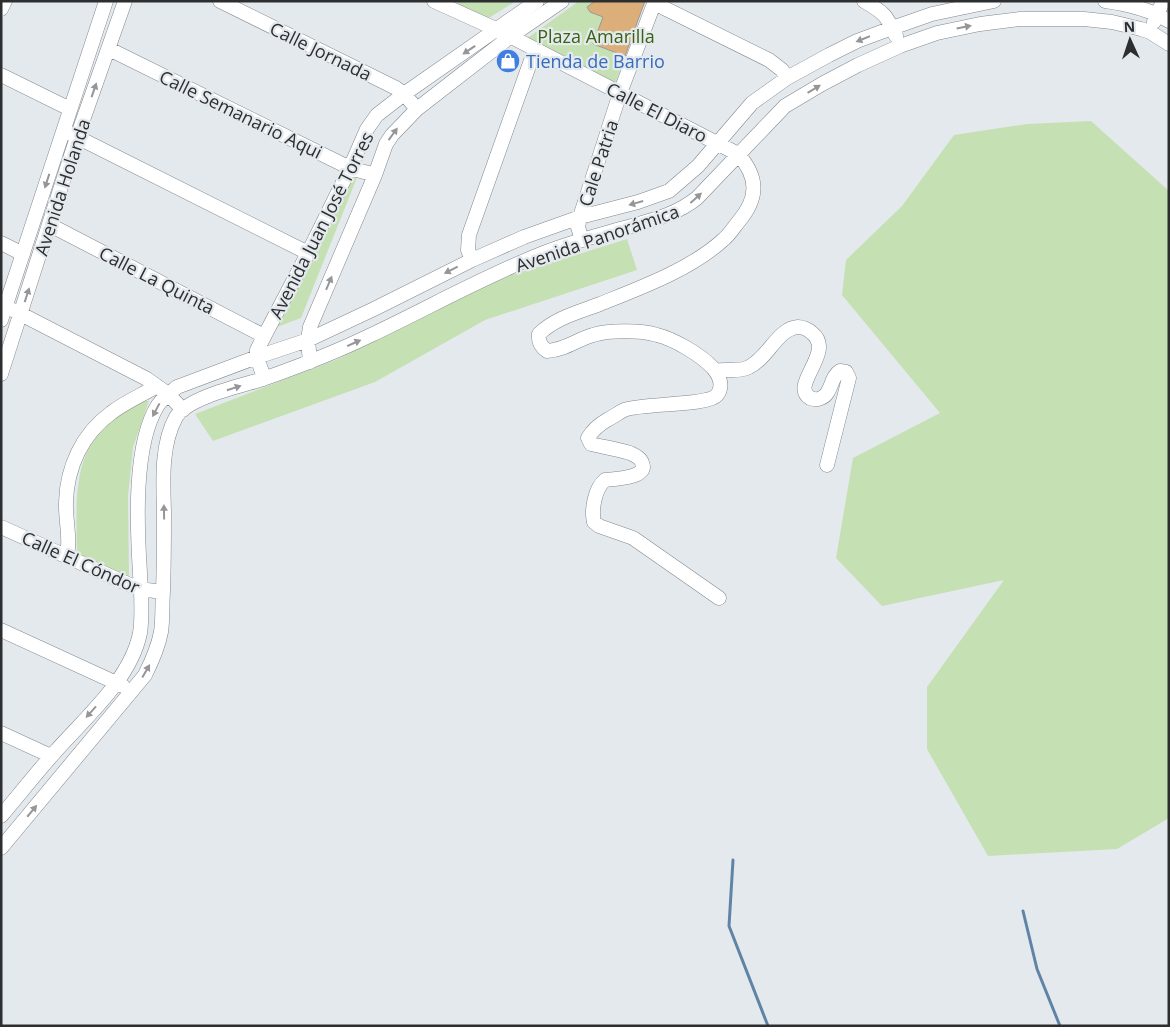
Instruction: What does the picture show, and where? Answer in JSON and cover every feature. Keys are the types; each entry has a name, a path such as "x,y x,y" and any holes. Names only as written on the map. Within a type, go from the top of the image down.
{"street":[{"path":"1,9 5,1"},
{"name":"Avenida Holanda","path":"4,313 106,1"},
{"name":"Avenida Holanda","path":"1,374 78,137 125,1"},
{"name":"Calle Jornada","path":"220,1 396,88 418,109"},
{"name":"Calle El Diaro","path":"434,1 452,5 738,154"},
{"name":"Avenida Juan José Torres","path":"257,357 257,350 308,253 368,129 377,115 537,1"},
{"name":"Avenida Juan José Torres","path":"310,362 308,340 310,327 375,176 386,144 392,135 418,109 511,36 562,1"},
{"path":"864,1 885,14 890,20 900,46"},
{"name":"Avenida Panorámica","path":"67,555 66,503 71,465 98,423 110,413 163,390 177,387 308,340 472,260 524,237 580,217 638,202 669,191 698,166 752,103 787,78 828,55 892,28 932,14 994,1"},
{"path":"1105,1 1135,4 1163,12 1150,32"},
{"path":"654,2 769,60 782,70 787,78"},
{"name":"Cale Patria","path":"582,240 578,227 580,217 620,93 654,2"},
{"path":"1127,26 1135,4"},
{"name":"Avenida Panorámica","path":"183,410 197,401 310,362 524,262 582,240 668,216 683,209 697,198 785,106 822,84 900,46 937,33 980,24 1020,19 1084,19 1127,26 1150,32 1169,44"},
{"name":"Calle Semanario Aqui","path":"109,49 350,168 375,176"},
{"path":"472,260 468,250 469,235 535,49"},
{"path":"1,75 70,109"},
{"path":"63,131 308,253"},
{"path":"718,598 633,538 599,526 594,522 594,510 599,487 602,482 633,476 643,468 643,463 639,458 630,453 591,444 588,438 604,422 625,410 662,404 706,401 715,397 720,390 716,371 707,361 671,340 656,334 604,332 559,350 547,351 541,347 538,339 539,334 544,329 555,322 690,264 725,238 748,210 754,198 750,171 738,154"},
{"name":"Calle La Quinta","path":"50,225 264,336"},
{"path":"1,243 23,254"},
{"path":"2,845 145,675 154,655 161,632 165,456 170,431 183,410 163,390 147,379 21,314 4,313"},
{"path":"716,371 737,371 750,367 763,357 788,329 799,327 813,333 819,343 819,354 806,382 804,390 806,394 812,399 823,398 828,392 835,374 840,371 846,372 849,378 827,465"},
{"path":"257,357 264,378"},
{"path":"1,816 116,682 127,667 140,634 142,614 138,515 140,459 145,436 163,390"},
{"name":"Calle El Cóndor","path":"1,527 67,555 141,590 163,592"},
{"path":"1,630 132,691"},
{"path":"1,733 52,756"}],"green space":[{"name":"Plaza Amarilla","path":"458,1 516,1 484,21 459,8"},
{"name":"Plaza Amarilla","path":"579,1 645,1 615,84 526,39"},
{"path":"1091,121 1169,191 1169,818 1117,849 988,856 927,749 927,687 1004,580 882,606 836,558 853,458 940,413 842,295 846,260 902,206 954,135 1027,124"},
{"path":"349,173 358,175 301,318 269,330"},
{"path":"627,239 637,270 485,320 375,382 213,441 195,414 338,359 490,282"},
{"path":"145,401 149,401 133,447 128,496 129,577 77,557 77,499 83,461 91,444 102,429 118,416"}],"building":[{"path":"595,1 645,1 625,56 593,44 603,17 590,12 587,7"}],"waterway":[{"path":"733,860 729,926 768,1026"},
{"path":"1023,911 1037,969 1060,1026"}],"place":[{"name":"Tienda de Barrio","path":"508,61"}]}
